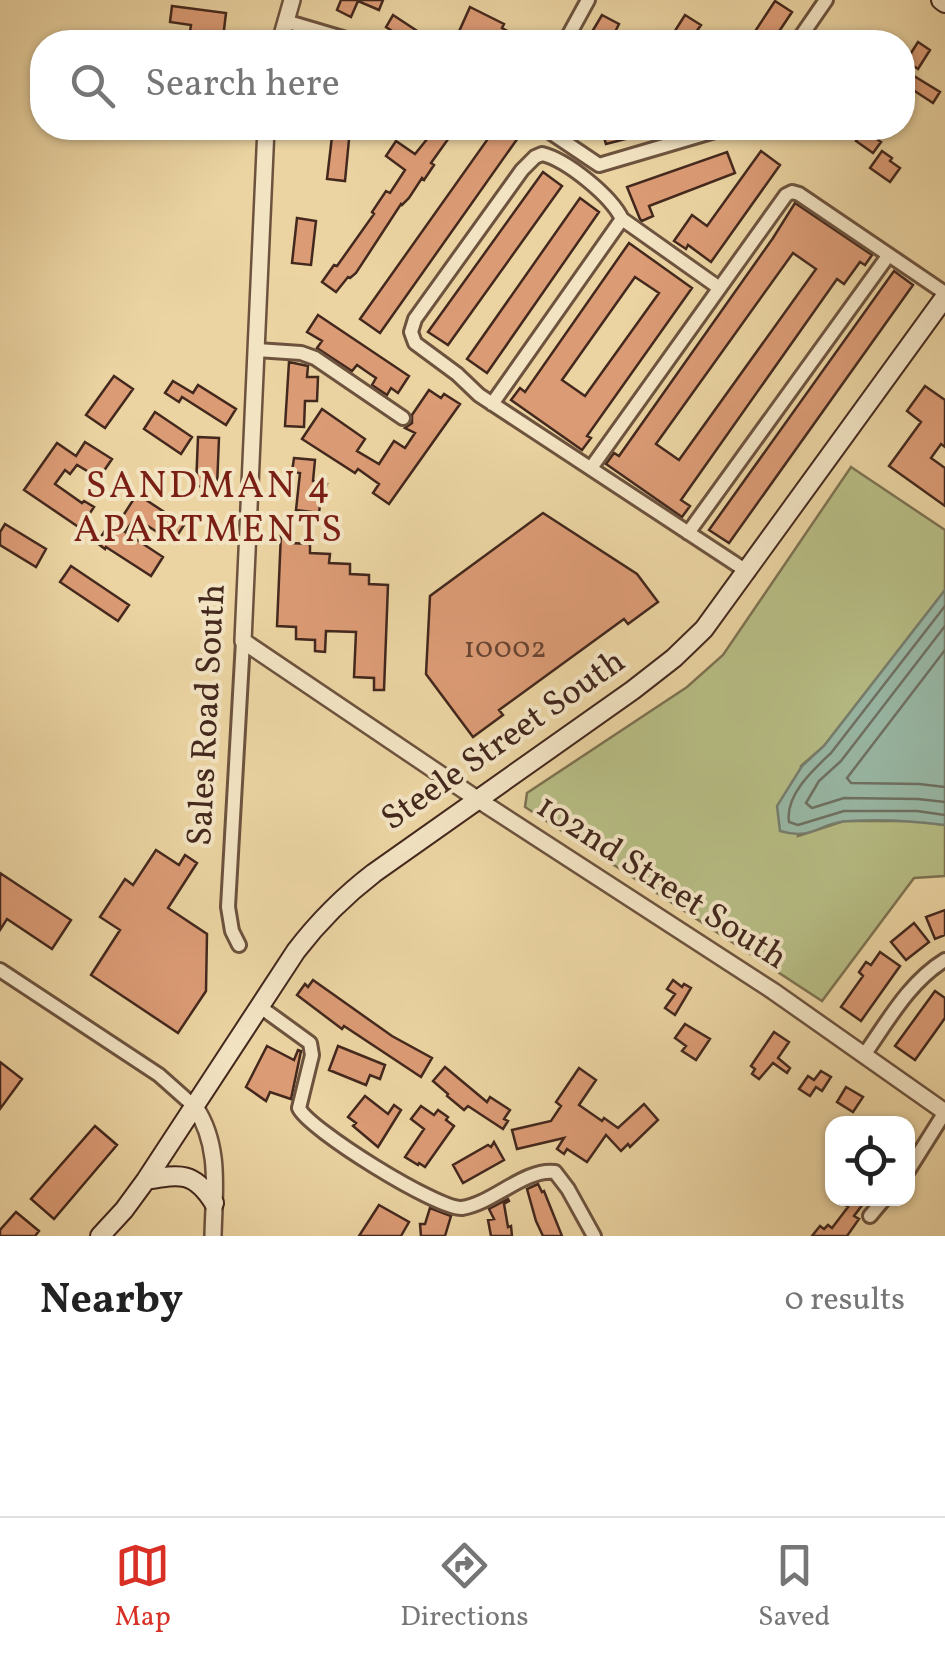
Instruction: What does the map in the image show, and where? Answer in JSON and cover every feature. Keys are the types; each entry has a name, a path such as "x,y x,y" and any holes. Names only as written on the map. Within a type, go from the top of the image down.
{"main road":[{"name":"Steele Street South","path":"100,1236 146,1180 296,951 328,912 477,798 633,690 704,629 945,295"},
{"path":"146,1180 174,1175 193,1179 206,1189 214,1203"}],"street":[{"path":"282,30 292,0"},
{"path":"571,30 588,0"},
{"path":"805,30 826,0"},
{"path":"284,20 317,30"},
{"name":"Sales Road South","path":"239,945 228,907 266,140"},
{"path":"562,140 599,165 684,140"},
{"path":"718,287 622,220 612,202 596,188 548,155 538,155 526,164 415,319 411,336 420,348 492,404 748,572"},
{"path":"591,468 782,198 792,192 945,295"},
{"path":"492,404 622,220"},
{"path":"688,533 888,256"},
{"path":"257,350 301,353 315,358 403,418"},
{"name":"102nd Street South","path":"243,641 773,991 945,1112"},
{"path":"864,1055 915,983 945,960"},
{"path":"0,970 159,1076 195,1107 205,1122 214,1151 213,1236"},
{"path":"259,1006 312,1046 299,1108 314,1125 390,1176 453,1207 468,1206 540,1172 555,1172 594,1236"},
{"path":"915,1161 945,1112"},
{"path":"870,1216 878,1206"}],"green space":[{"path":"851,467 945,530 945,590 824,746 801,766 798,836 844,821 945,825 945,876 914,878 822,1001 525,807 527,793 687,687 723,655"}],"water":[{"path":"945,590 945,825 861,820 839,822 801,834 780,831 777,806 802,766 824,746"}],"building":[{"path":"341,0 383,0 379,10 358,1 351,17 337,10"},
{"path":"775,1 792,12 780,30 756,30"},
{"path":"172,6 226,13 224,30 190,30 191,25 170,22"},
{"path":"470,7 504,24 502,28 506,30 460,30"},
{"path":"393,15 416,30 391,30 386,27"},
{"path":"602,15 619,24 616,30 593,30"},
{"path":"685,15 701,25 697,30 675,30"},
{"path":"918,42 930,50 918,69 915,67"},
{"path":"915,77 940,92 933,103 915,91"},
{"path":"332,140 349,140 345,181 327,179"},
{"path":"426,140 447,140 424,180 401,204 356,273 336,292 322,282 405,170 386,156 396,141 415,154"},
{"path":"487,140 517,140 380,333 360,319"},
{"path":"878,140 881,142 873,153 856,141"},
{"path":"761,151 780,165 711,262 688,245 686,249 674,241 692,215 707,226"},
{"path":"882,151 900,168 890,182 870,168"},
{"path":"727,152 735,173 649,206 653,216 640,219 627,187"},
{"path":"543,172 562,186 448,345 428,332"},
{"path":"580,198 599,212 487,373 467,359"},
{"path":"795,203 872,255 865,265 860,262 844,284 837,279 681,500 690,506 682,517 606,464 614,453 619,456","holes":["793,253 816,269 679,460 656,444"]},
{"path":"297,218 316,221 311,265 292,263"},
{"path":"629,243 692,288 587,436 591,438 582,450 511,400 520,388 525,392","holes":["635,277 659,293 585,396 562,380"]},
{"path":"894,271 913,285 729,543 709,530"},
{"path":"318,315 409,376 398,393 391,388 387,395 372,385 376,378 357,365 352,371 317,348 322,341 307,332"},
{"path":"289,362 308,366 307,377 318,377 317,401 305,401 304,427 285,426"},
{"path":"114,376 133,389 105,428 86,415"},
{"path":"173,381 193,393 198,385 236,409 226,425 182,397 179,402 165,393"},
{"path":"925,386 945,400 945,447 941,444 931,458 945,468 945,506 889,466 921,422 907,411"},
{"path":"429,390 460,404 389,504 373,493 379,484 302,439 322,409 365,439 357,451 379,464 394,441 405,448 415,433 405,428 412,423 412,415"},
{"path":"155,412 192,437 181,454 144,429"},
{"path":"198,437 219,438 217,487 196,486"},
{"path":"85,442 112,459 99,478 77,465 70,474 65,470 55,484 94,507 80,528 24,490 57,443 76,456"},
{"path":"294,458 315,460 313,481 327,484 319,513 296,510 300,473 292,472"},
{"path":"137,494 184,525 173,542 135,518 125,532 163,557 151,576 97,543 113,518 119,522"},
{"path":"543,513 637,574 658,602 628,624 624,619 499,710 503,715 473,737 426,674 430,596"},
{"path":"5,524 46,549 36,567 0,545 0,532"},
{"path":"281,533 291,533 291,543 310,544 310,553 330,554 329,563 350,564 350,574 369,575 369,584 388,585 384,690 374,690 374,678 354,677 356,632 326,631 325,652 315,651 315,640 296,639 296,627 277,626"},
{"path":"71,566 129,605 118,621 60,582"},
{"path":"156,850 179,865 185,855 197,863 168,908 207,934 206,991 178,1033 91,975 120,930 100,917 125,879 133,885"},
{"path":"0,873 71,920 52,949 7,919 0,930"},
{"path":"945,910 945,935 935,939 926,917"},
{"path":"914,923 929,942 906,960 891,942"},
{"path":"880,952 900,966 861,1021 841,1007 863,976 859,972 866,962 871,965"},
{"path":"313,980 392,1036 432,1058 421,1077 344,1026 342,1029 297,995"},
{"path":"673,980 691,988 675,1015 665,1008 675,994 667,989"},
{"path":"935,991 945,998 945,1018 915,1060 895,1046"},
{"path":"685,1024 710,1039 696,1060 682,1051 686,1046 675,1038"},
{"path":"774,1032 789,1042 778,1058 790,1068 787,1073 773,1063 759,1079 752,1074 755,1069 751,1066"},
{"path":"267,1046 294,1060 301,1051 291,1099 270,1092 266,1101 246,1087"},
{"path":"338,1046 385,1065 380,1079 370,1075 366,1085 329,1070"},
{"path":"0,1062 22,1079 0,1109"},
{"path":"445,1067 487,1102 490,1097 510,1110 503,1129 468,1106 464,1110 447,1096 433,1081"},
{"path":"579,1068 596,1080 579,1105 602,1121 604,1118 618,1128 644,1104 658,1120 621,1151 606,1135 587,1162 567,1149 564,1154 557,1149 564,1138 517,1149 512,1130 551,1121 561,1106 556,1102"},
{"path":"821,1071 831,1077 822,1091 816,1087 810,1096 799,1089 808,1076 814,1080"},
{"path":"846,1087 863,1097 853,1112 837,1102"},
{"path":"365,1096 388,1114 394,1105 401,1110 378,1147 348,1117"},
{"path":"421,1106 434,1115 438,1110 454,1126 425,1167 405,1157 424,1129 411,1119"},
{"path":"95,1126 117,1145 54,1219 31,1199"},
{"path":"494,1142 504,1160 463,1183 453,1165"},
{"path":"538,1184 562,1236 543,1236 536,1221 527,1189"},
{"path":"508,1199 504,1204 512,1236 491,1236 488,1220 494,1219 489,1209"},
{"path":"379,1205 409,1222 401,1236 359,1236"},
{"path":"862,1206 854,1216 859,1219 847,1236 812,1236 820,1226 832,1228 848,1207"},
{"path":"430,1208 451,1216 445,1236 421,1236 420,1224 425,1224"},
{"path":"16,1212 39,1231 35,1236 0,1236 0,1230"}],"district":[{"name":"SANDMAN 4 APARTMENTS","path":"209,509"}]}
